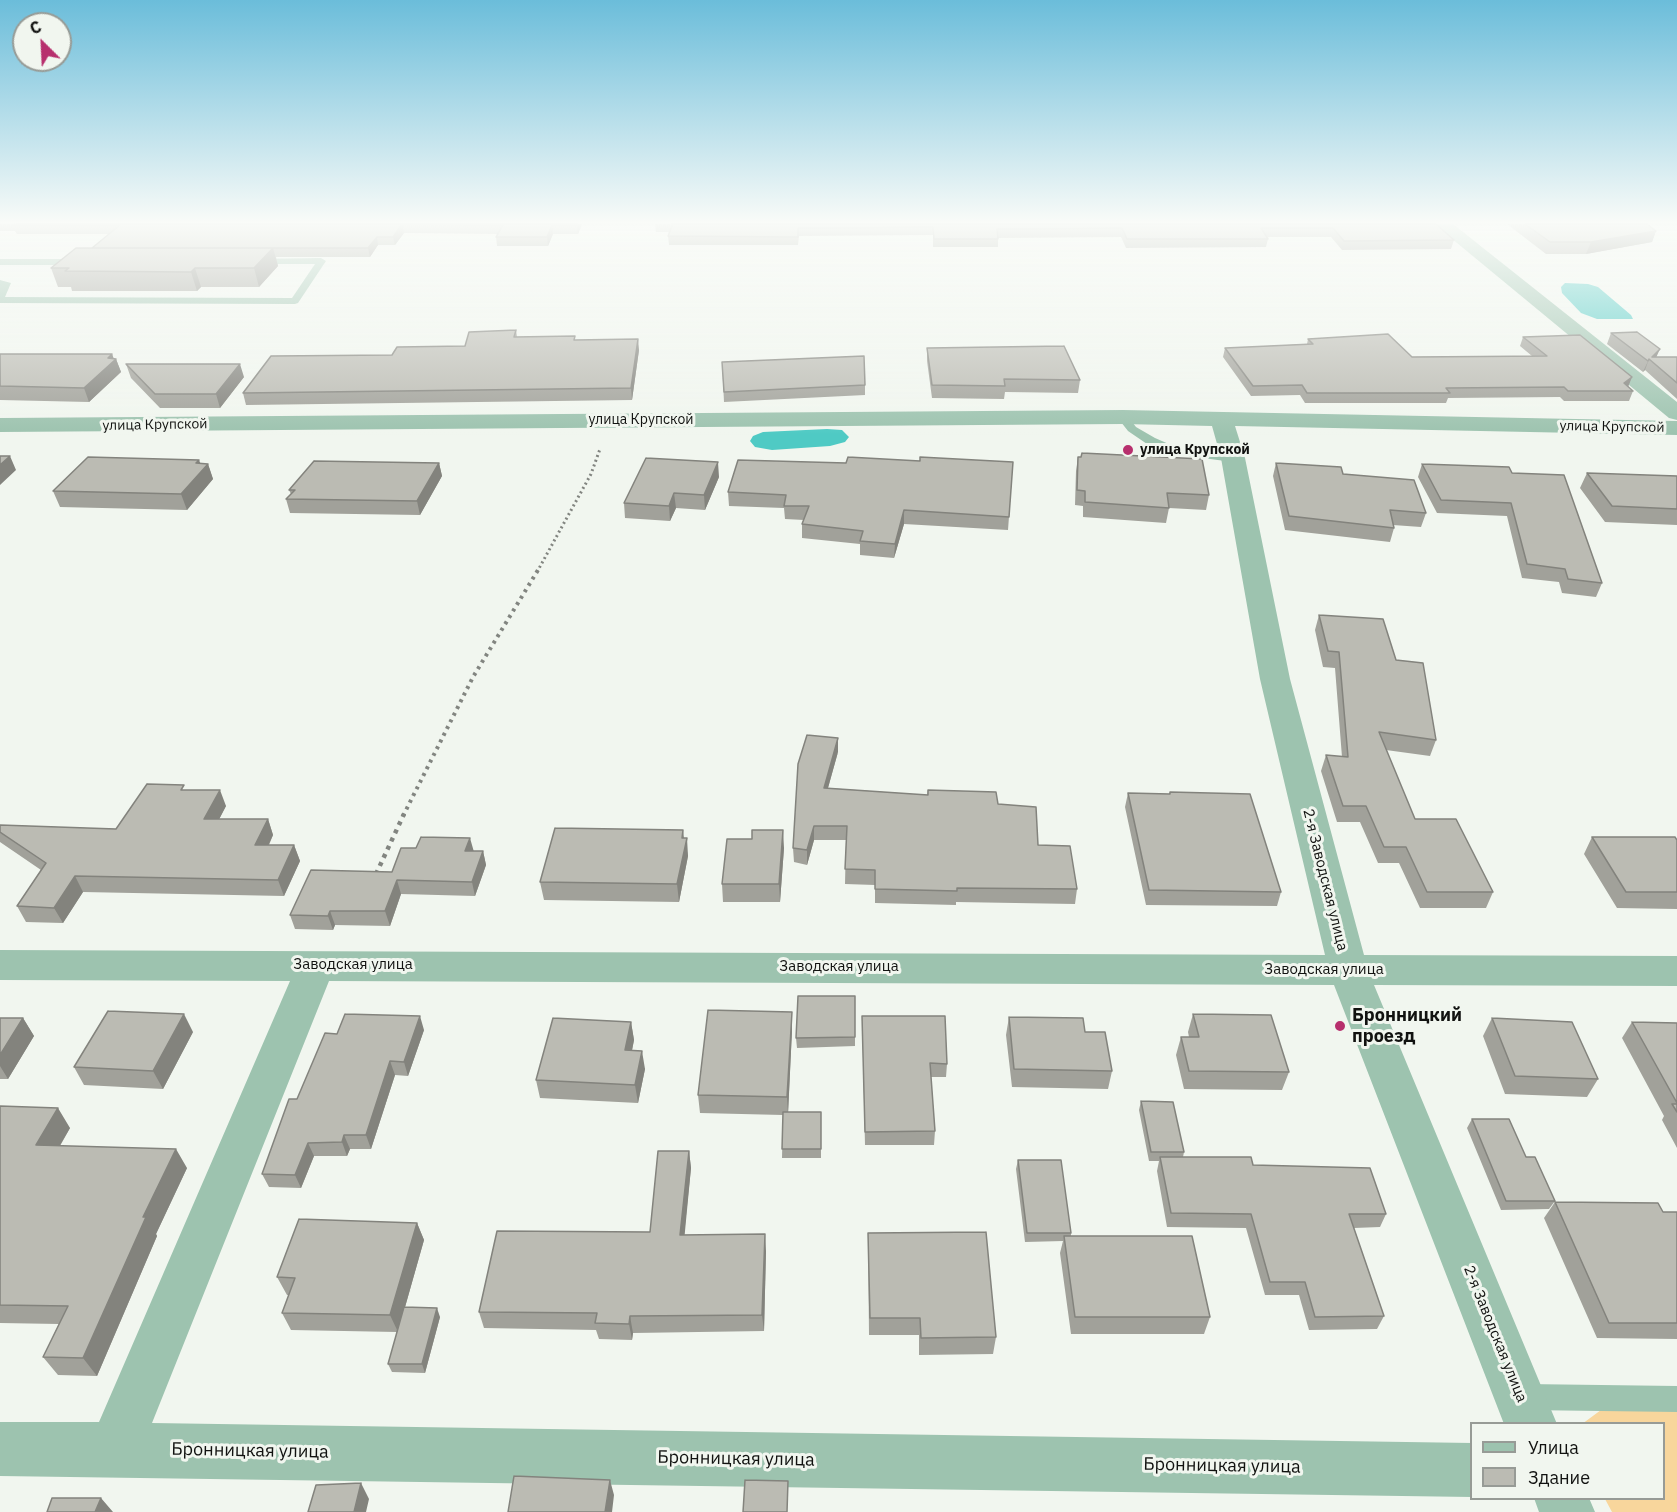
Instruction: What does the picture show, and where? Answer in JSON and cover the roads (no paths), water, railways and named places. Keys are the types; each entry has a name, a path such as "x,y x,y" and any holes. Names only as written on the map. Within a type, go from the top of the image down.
{"street":[{"path":"1530,295 1677,413"},
{"name":"улица Крупской","path":"0,425 1123,417 1677,428"},
{"name":"2-я Заводская улица","path":"1221,418 1233,458 1275,679 1348,970 1526,1410"},
{"name":"Заводская улица","path":"0,965 1677,971"},
{"path":"115,1449 316,965"},
{"name":"Бронницкая улица","path":"0,1449 1470,1470"}],"lane":[{"path":"0,298 295,301 299,295"},
{"path":"1123,417 1132,429 1150,441 1176,451 1233,458"},
{"path":"1526,1410 1677,1399"}],"water":[{"path":"1563,295 1607,295 1633,319 1597,319 1581,313"},
{"path":"842,430 849,437 845,442 830,446 772,450 755,447 750,441 753,436 763,432"}],"place":[{"name":"улица Крупской","path":"1128,450"},
{"name":"Бронницкий проезд","path":"1340,1026"}]}
